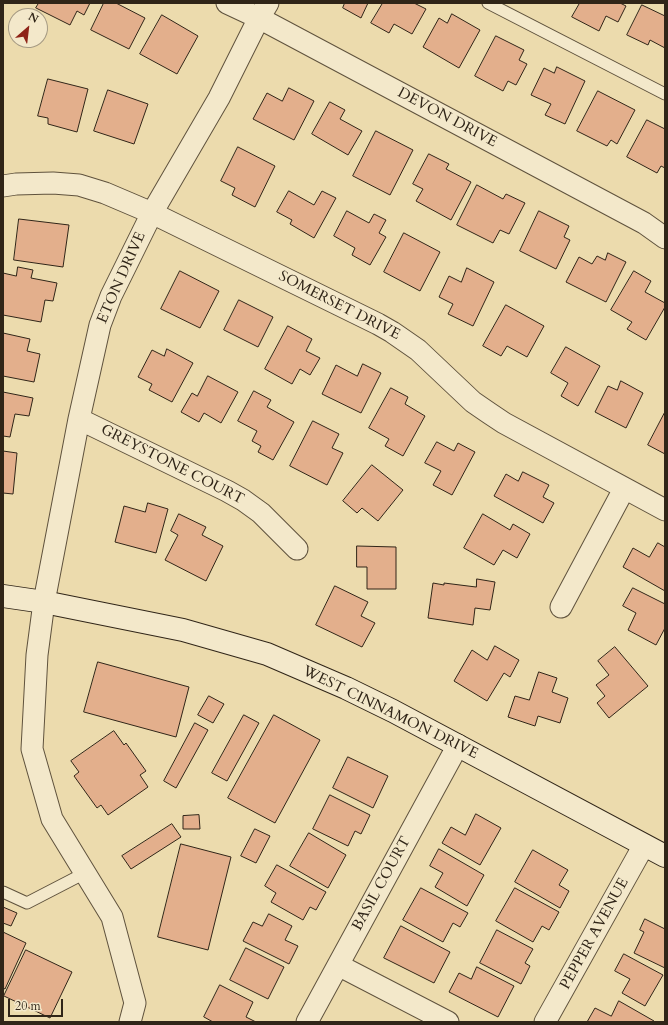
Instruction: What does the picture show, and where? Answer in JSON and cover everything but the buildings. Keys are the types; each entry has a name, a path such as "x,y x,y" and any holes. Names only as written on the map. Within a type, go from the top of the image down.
{"main road":[{"name":"WEST CINNAMON DRIVE","path":"3,596 44,602 183,630 267,654 346,688 393,711 665,856"}],"street":[{"name":"DEVON DRIVE","path":"227,3 264,11 644,223 665,238"},
{"name":"ETON DRIVE","path":"130,1022 135,1004 112,917 52,819 32,749 37,655 44,602 79,419 100,325 111,296 152,212 218,98 264,11"},
{"name":"SOMERSET DRIVE","path":"3,186 16,184 53,183 79,186 105,193 152,212 392,332 418,350 473,402 488,413 624,489 665,510"},
{"name":"GREYSTONE COURT","path":"79,419 238,497 261,513 297,549"},
{"path":"561,607 624,489"},
{"name":"BASIL COURT","path":"307,1022 458,745"},
{"name":"PEPPER AVENUE","path":"545,1022 644,845"},
{"path":"338,965 448,1022"}],"lane":[{"path":"488,3 665,94"},
{"path":"3,892 27,903 85,873"}]}
